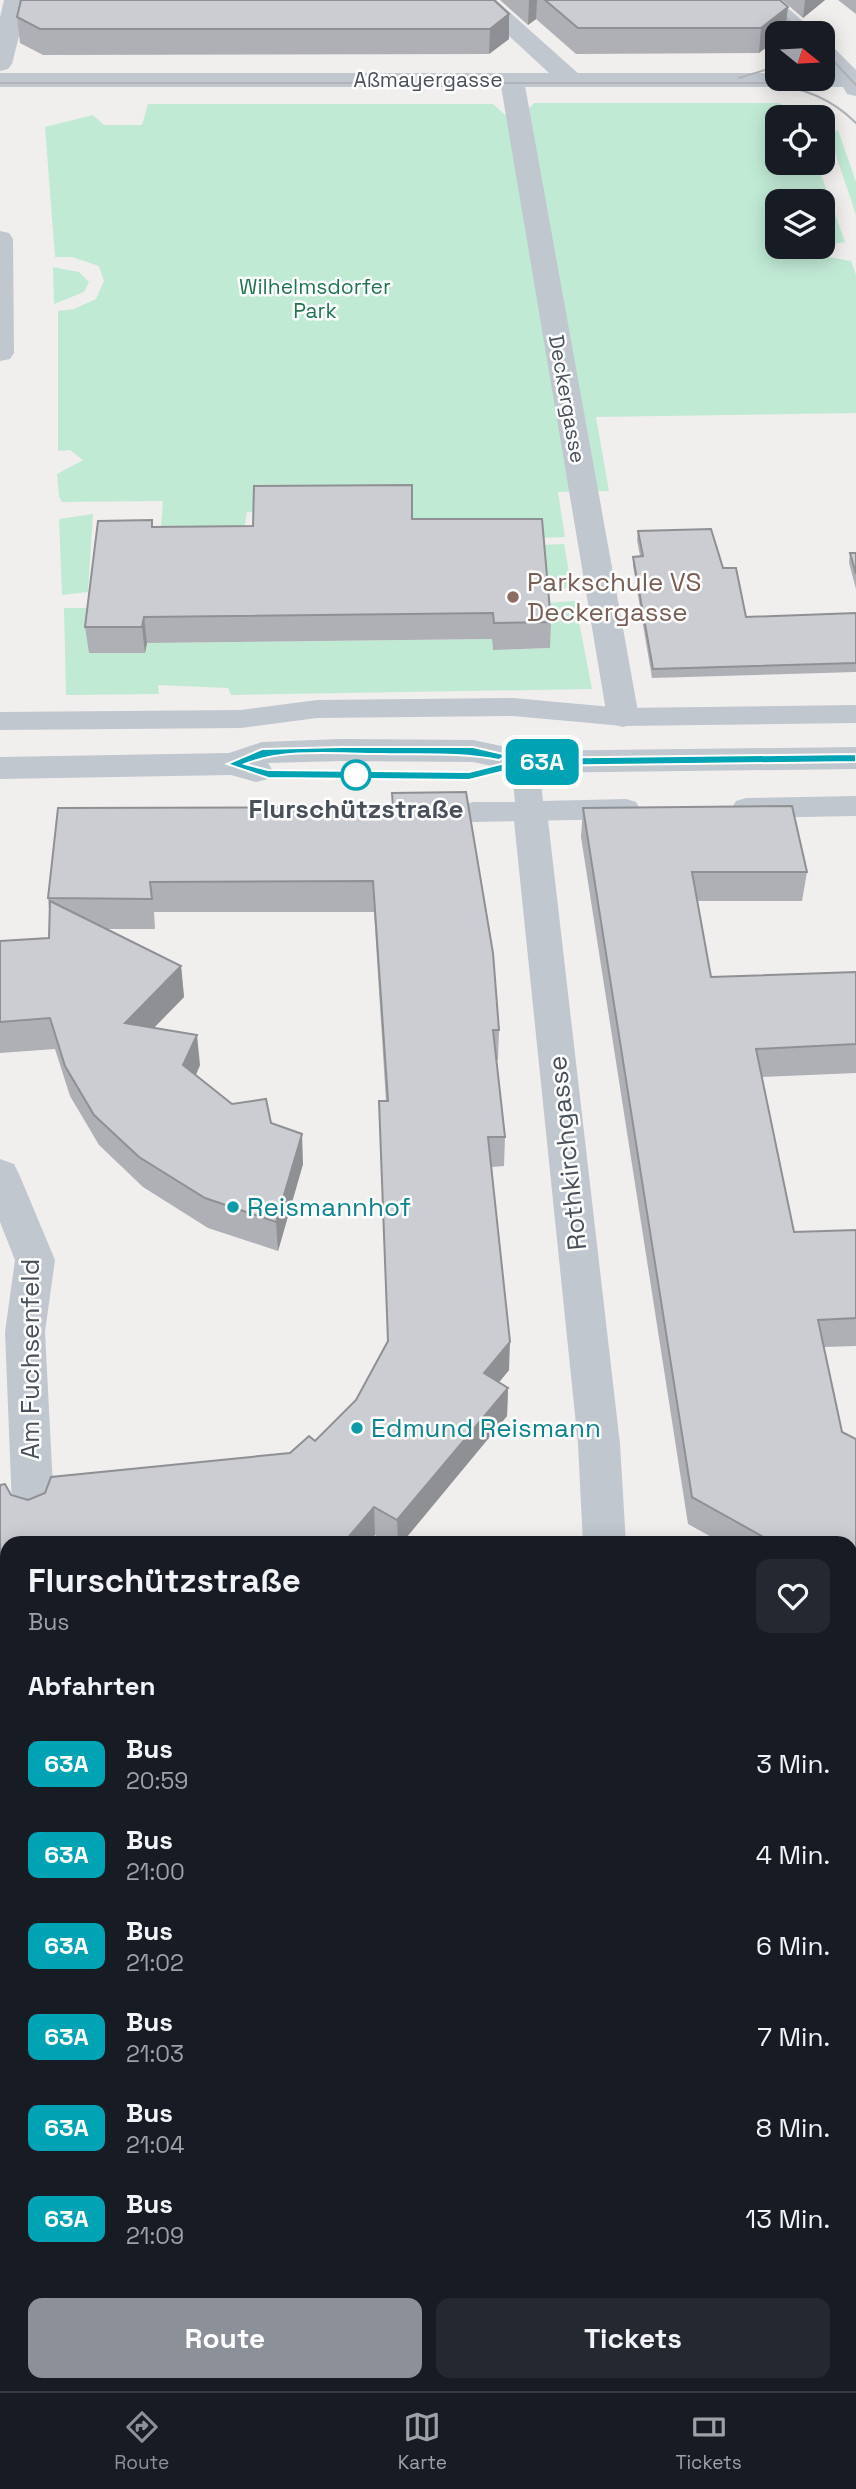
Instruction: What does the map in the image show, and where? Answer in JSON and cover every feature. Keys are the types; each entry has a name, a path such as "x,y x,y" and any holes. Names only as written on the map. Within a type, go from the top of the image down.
{"street":[{"path":"0,64 16,0"},
{"path":"482,0 571,80"},
{"path":"765,0 790,21"},
{"path":"835,62 855,83"},
{"name":"Aßmayergasse","path":"0,80 855,83"},
{"name":"Deckergasse","path":"512,80 623,717"},
{"path":"0,239 0,353"},
{"path":"0,768 232,764 268,774 469,776 525,762 856,758"},
{"name":"Rothkirchgasse","path":"530,811 599,1444 605,1536"},
{"name":"Am Fuchsenfeld","path":"0,1174 35,1260 24,1332 33,1507"}],"lane":[{"path":"0,721 241,719 317,709 513,706 623,717 856,714"},
{"name":"Rothkirchgasse","path":"525,762 530,811"},
{"path":"718,808 856,806"},
{"path":"473,812 651,809"}],"green space":[{"name":"Wilhelmsdorfer Park","path":"534,103 783,105 765,105 765,175 821,175 826,189 765,189 765,259 835,258 851,261 856,275 856,413 596,417 609,491 558,492 565,537 415,543 412,538 412,511 247,512 241,549 160,538 163,501 62,502 57,474 83,460 70,450 58,451 58,311 74,309 96,299 104,281 99,266 72,257 55,257 45,127 93,115 104,125 142,125 148,104 493,104 505,115 523,115"},
{"path":"838,130 856,182 856,215 835,152 835,131"},
{"name":"Wilhelmsdorfer Park","path":"835,214 845,242 835,244"},
{"path":"53,267 79,272 89,282 84,292 54,304"},
{"path":"93,514 88,592 62,595 59,519"},
{"path":"564,544 572,588 545,590 541,545"},
{"path":"575,601 592,689 231,695 228,688 158,685 159,694 66,695 64,608 94,608 145,653 147,643 492,639 493,650 550,648 546,603"}],"building":[{"path":"21,0 494,0 509,14 490,29 40,29 17,17"},
{"path":"545,0 780,0 788,7 770,21 765,21 761,28 578,28"},
{"path":"412,485 412,519 542,519 551,622 494,623 493,613 144,617 142,627 85,627 98,521 152,520 152,527 253,526 254,486"},
{"path":"711,529 723,568 736,568 746,617 856,613 856,663 653,669 633,557 643,556 638,531"},
{"path":"850,553 856,553 856,574"},
{"name":"Reismannhof","path":"466,792 493,953 499,1030 493,1030 505,1137 488,1137 510,1342 484,1373 508,1388 397,1520 374,1507 349,1536 0,1536 0,1485 5,1484 11,1495 28,1500 45,1493 51,1477 290,1453 309,1436 315,1441 356,1400 388,1341 379,1101 388,1101 373,881 150,882 152,899 48,898 58,808 393,807 392,793"},
{"path":"792,806 807,872 692,872 711,977 856,972 856,1044 756,1049 794,1232 856,1230 856,1318 818,1320 842,1432 856,1439 856,1536 762,1536 692,1497 583,808"},
{"path":"50,901 181,966 125,1023 197,1035 183,1065 232,1104 266,1099 271,1123 302,1134 276,1222 205,1198 139,1157 94,1115 65,1066 50,1018 0,1022 0,941 49,938"}],"tram line":[{"path":"765,0 790,21"},
{"path":"835,63 856,85"},
{"path":"739,78 765,70"},
{"path":"0,83 768,83 816,96 837,107 856,123"}],"bus line":[{"name":"63A","path":"499,757 473,751 341,750 262,753 232,764 268,774 469,776 525,762 856,758"}],"place":[{"name":"Parkschule VS Deckergasse","path":"513,597"},
{"name":"Flurschützstraße","path":"356,775"},
{"name":"Reismannhof","path":"233,1207"},
{"name":"Edmund Reismann","path":"357,1428"}]}
